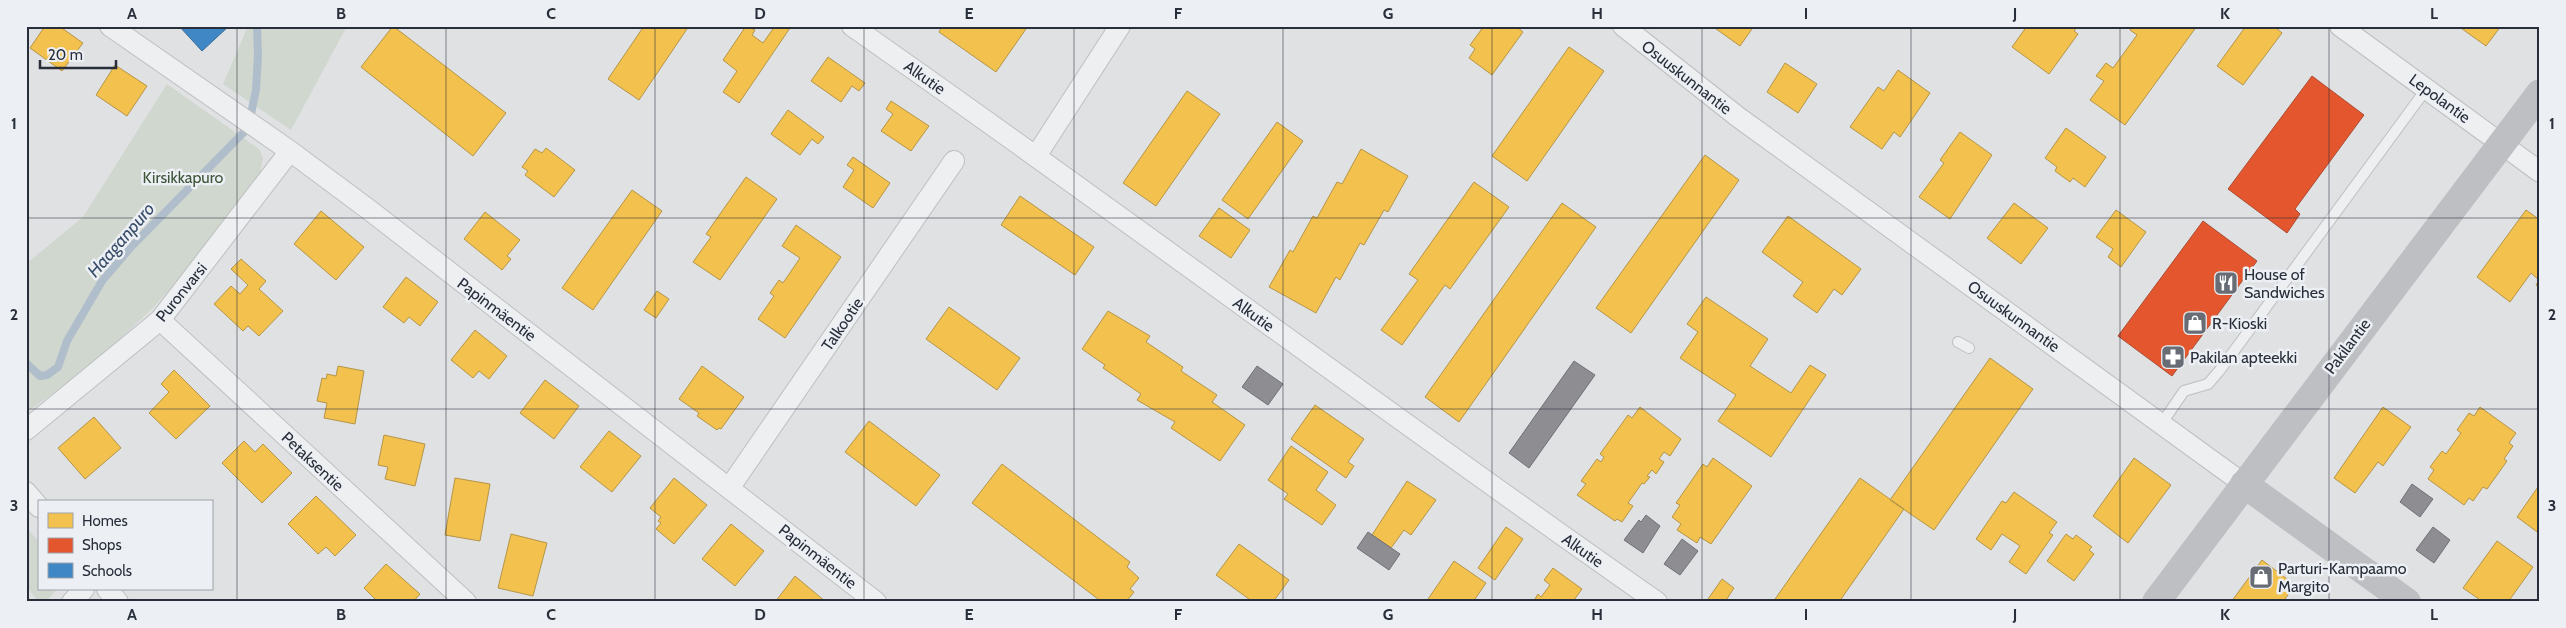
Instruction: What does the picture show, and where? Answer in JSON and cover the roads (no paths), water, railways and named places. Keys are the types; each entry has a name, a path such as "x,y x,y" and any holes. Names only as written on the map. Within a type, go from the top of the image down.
{"main road":[{"name":"Pakilantie","path":"2156,602 2540,93"},
{"name":"Osuuskunnantie","path":"2244,484 2408,602"}],"street":[{"name":"Papinmäentie","path":"110,26 290,151 730,487 870,600"},
{"name":"Alkutie","path":"852,26 1036,156 1406,425 1657,602"},
{"path":"1036,156 1120,26"},
{"name":"Osuuskunnantie","path":"1623,26 1738,117 2244,484"},
{"name":"Lepolantie","path":"2340,26 2540,172"},
{"name":"Puronvarsi","path":"26,430 160,320 290,151"},
{"name":"Talkootie","path":"730,487 954,161"},
{"name":"Petaksentie","path":"160,320 466,602"},
{"path":"26,492 38,507"},
{"path":"72,602 83,590"},
{"path":"108,590 118,602"}],"lane":[{"path":"2162,423 2184,391 2208,384 2220,370 2427,88"},
{"path":"1958,342 1969,348"}],"waterway":[{"name":"Haaganpuro","path":"26,363 40,376 47,375 58,367 67,341 102,281 131,247 248,128 256,90 257,26"}],"place":[{"name":"House of Sandwiches","path":"2226,283"},
{"name":"R-Kioski","path":"2195,323"},
{"name":"Pakilan apteekki","path":"2173,357"},
{"name":"Parturi-Kampaamo Margito","path":"2261,577"}],"park label":[{"name":"Kirsikkapuro","path":"183,177"}]}
